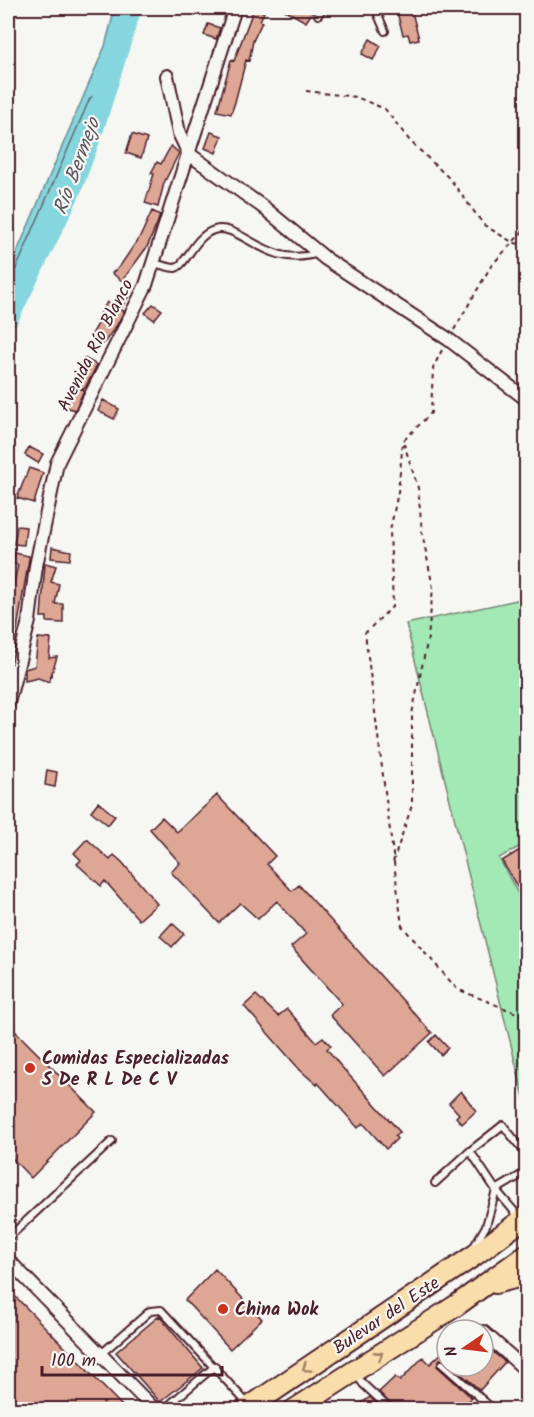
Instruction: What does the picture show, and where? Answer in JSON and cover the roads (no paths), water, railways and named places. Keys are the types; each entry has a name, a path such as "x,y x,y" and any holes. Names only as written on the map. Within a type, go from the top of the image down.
{"highway":[{"name":"Bulevar del Este","path":"247,1408 466,1262 524,1219"},
{"name":"Bulevar del Este","path":"296,1409 484,1286 526,1255"},
{"path":"484,1286 526,1275"}],"street":[{"name":"Avenida Río Blanco","path":"8,703 29,621 36,566 57,463 146,285 235,8"},
{"path":"167,76 179,133 189,154 263,207 318,253 448,339 526,399"},
{"path":"8,1260 155,1410"},
{"path":"495,1342 526,1370"}],"lane":[{"path":"318,15 323,8"},
{"path":"375,8 386,31"},
{"path":"152,263 175,268 182,264 202,237 214,230 226,229 258,248 291,258 302,259 318,253"},
{"path":"435,1184 470,1151 503,1125 526,1154"},
{"path":"8,1238 112,1141"},
{"path":"470,1151 496,1190 524,1219"},
{"path":"466,1262 486,1226 496,1190 526,1172"},
{"path":"101,1354 150,1311 161,1310 214,1366 247,1408"},
{"path":"163,1410 214,1366"},
{"path":"354,1371 363,1384 391,1410"},
{"path":"458,1378 494,1410"},
{"path":"8,1398 18,1410"}],"water":[{"path":"115,8 133,8 70,192 9,314 8,348 8,273 105,46"}],"waterway":[{"name":"Río Bermejo","path":"8,318 70,192 93,130 131,8"}],"place":[{"name":"Comidas Especializadas S De R L De C V","path":"30,1068"},
{"name":"China Wok","path":"223,1309"}]}
